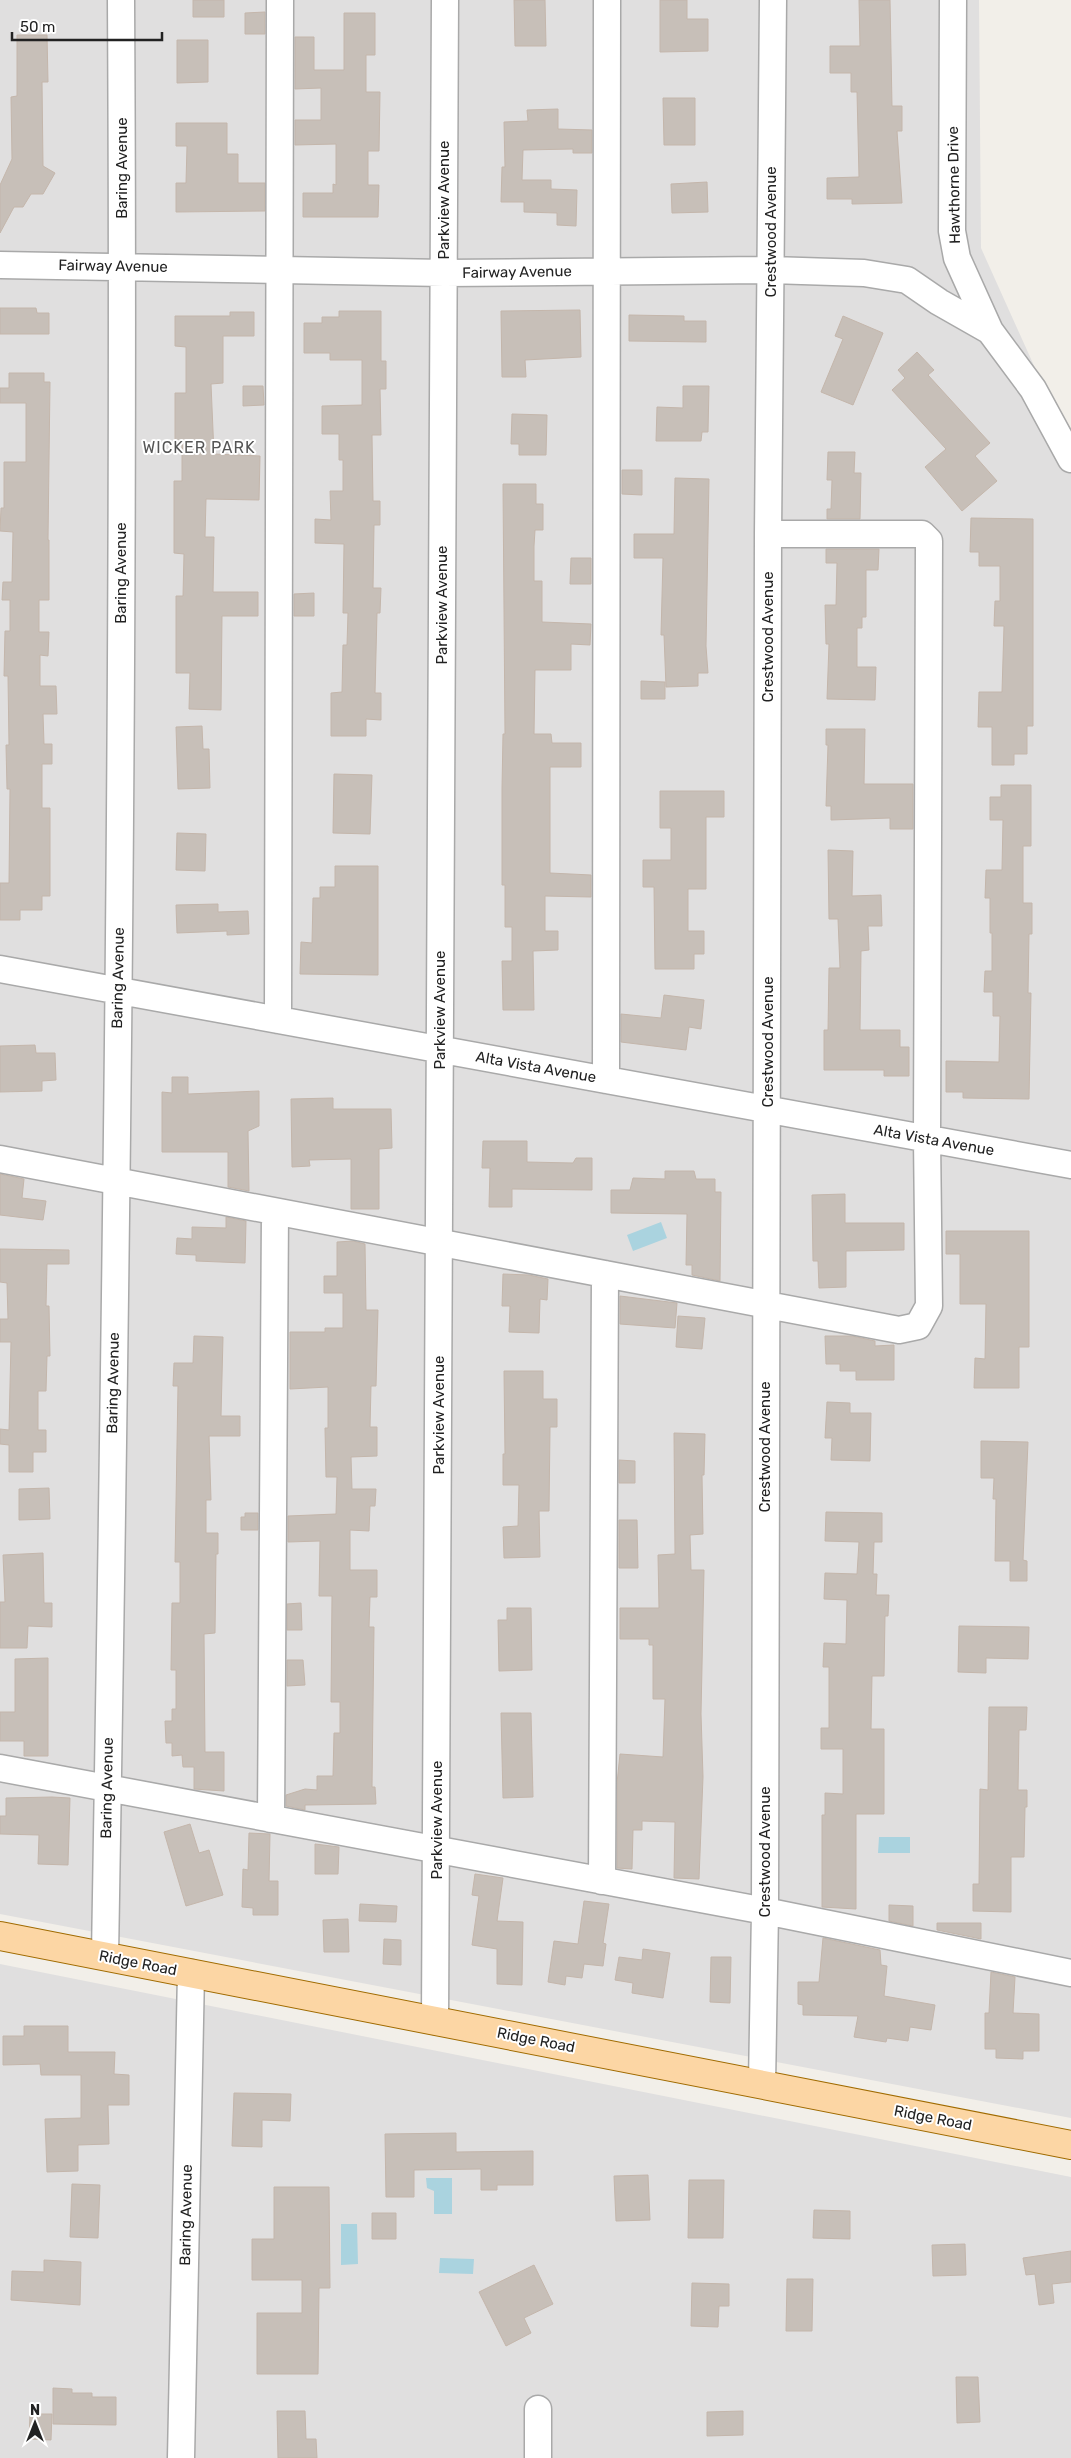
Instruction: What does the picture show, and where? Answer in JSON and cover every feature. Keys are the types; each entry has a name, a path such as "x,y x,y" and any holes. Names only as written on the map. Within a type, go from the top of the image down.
{"main road":[{"name":"Ridge Road","path":"0,1936 1071,2145"}],"street":[{"name":"Baring Avenue","path":"104,1956 108,1789 118,992 123,266 121,0"},
{"path":"278,1020 281,270 280,0"},
{"name":"Parkview Avenue","path":"435,2021 440,1244 444,0"},
{"path":"606,1080 607,0"},
{"name":"Crestwood Avenue","path":"762,2084 765,1911 768,534 773,0"},
{"name":"Hawthorne Drive","path":"953,0 952,231 957,258 990,330 1033,389 1071,459"},
{"name":"Fairway Avenue","path":"0,265 444,273 770,270 864,273 907,280 939,302 990,330"},
{"path":"0,1158 440,1244 899,1330 918,1326 929,1306 927,1139 929,541 922,534 768,534"},
{"name":"Alta Vista Avenue","path":"0,969 1071,1165"},
{"path":"271,1819 275,1212"},
{"path":"602,1881 604,1274"},
{"path":"0,1768 765,1911 1071,1972"},
{"name":"Baring Avenue","path":"181,2458 191,1973"},
{"path":"538,2409 538,2458"}],"shaded area":[{"path":"0,0 979,0 981,248 1040,379 1071,433 1071,2118 0,1914"},
{"path":"0,1964 1071,2177 1071,2458 0,2458"}],"water":[{"path":"661,1222 667,1238 633,1251 627,1235"},
{"path":"879,1837 910,1837 910,1853 878,1853"},
{"path":"426,2178 452,2178 452,2214 434,2214 434,2191 427,2188"},
{"path":"341,2224 357,2224 358,2264 341,2265"},
{"path":"440,2258 474,2259 473,2274 439,2273"}],"building":[{"path":"193,0 224,0 224,17 193,17"},
{"path":"514,0 545,0 546,46 515,46"},
{"path":"660,0 687,0 687,19 708,19 708,51 660,52"},
{"path":"859,0 890,0 892,106 902,106 902,131 897,131 902,203 852,204 852,199 827,199 827,178 859,177 857,92 851,92 851,73 830,73 830,46 860,46"},
{"path":"265,12 265,34 245,34 245,13"},
{"path":"344,13 375,13 375,55 366,55 366,92 380,92 379,151 368,151 368,185 379,185 378,217 303,217 303,193 333,193 333,184 336,185 336,144 295,145 295,120 321,120 321,88 295,89 295,37 314,37 314,70 344,70"},
{"path":"17,35 47,35 48,82 42,82 43,166 55,173 43,194 31,194 23,207 14,207 0,233 0,185 12,159 11,97 17,96"},
{"path":"177,40 208,40 208,82 177,83"},
{"path":"663,98 695,98 695,145 664,145"},
{"path":"558,109 558,129 592,130 592,153 573,153 573,149 523,150 522,180 551,180 551,189 577,190 576,226 557,225 557,213 524,212 524,202 501,202 502,167 505,167 504,122 528,121 527,110"},
{"path":"176,123 227,123 227,154 238,154 238,183 265,183 265,211 176,212 176,183 186,183 187,146 176,146"},
{"path":"707,182 708,212 672,213 671,184"},
{"path":"0,308 36,308 37,313 49,313 49,334 0,334"},
{"path":"580,310 581,357 525,360 526,377 502,377 501,311"},
{"path":"339,311 381,311 381,361 386,361 386,389 380,389 381,435 372,435 373,501 380,501 380,525 374,525 373,588 381,588 380,613 377,613 375,693 381,693 381,720 366,719 366,736 331,736 331,693 342,692 343,645 347,645 348,613 343,613 344,544 315,543 315,519 331,520 330,491 343,491 343,460 339,460 339,434 322,434 322,406 362,405 362,360 330,360 330,353 304,353 304,323 322,323 322,317 339,317"},
{"path":"230,312 254,312 254,336 223,336 223,383 211,384 214,454 260,456 259,500 206,499 205,537 214,537 213,592 258,592 258,616 222,616 221,710 189,709 190,673 176,673 176,596 183,596 184,554 174,553 174,481 182,481 182,445 175,445 175,393 186,393 186,347 175,346 175,316 230,316"},
{"path":"629,315 684,316 684,321 706,321 706,342 629,341"},
{"path":"843,316 883,333 853,405 821,392 843,339 835,336"},
{"path":"917,352 934,370 928,375 990,443 975,456 997,481 962,511 925,467 946,449 892,390 905,378 898,370"},
{"path":"9,373 44,373 44,382 50,382 49,600 39,600 39,632 49,632 48,656 40,655 40,686 56,686 57,714 43,714 44,744 52,744 52,764 42,764 42,808 50,808 50,896 42,896 42,910 20,910 20,920 0,920 0,883 9,883 10,789 7,789 6,745 9,745 8,676 4,676 5,631 10,631 10,600 2,600 3,582 12,582 13,532 0,531 1,508 4,508 4,462 26,462 26,403 0,403 0,388 9,388"},
{"path":"243,386 263,386 264,405 243,406"},
{"path":"683,386 709,386 708,432 702,432 701,441 656,441 657,407 683,408"},
{"path":"512,414 547,415 546,455 519,455 519,444 511,444"},
{"path":"828,452 855,452 854,473 861,473 860,519 827,519 827,509 831,509 832,480 827,480"},
{"path":"622,470 642,470 642,495 622,494"},
{"path":"675,478 709,479 706,646 708,673 698,673 698,686 666,687 664,635 661,635 663,558 634,558 634,534 674,534"},
{"path":"503,484 536,484 536,504 543,504 543,530 535,530 534,546 534,581 542,581 542,622 591,624 590,645 571,644 571,670 535,670 534,734 551,734 552,743 581,743 581,767 550,767 550,873 591,875 591,897 545,896 545,931 558,931 558,950 533,951 534,1010 503,1010 502,961 512,961 512,927 505,927 505,885 502,885 503,734 505,734"},
{"path":"971,518 1033,519 1033,726 1027,726 1027,754 1014,754 1014,765 992,765 992,727 978,727 979,692 1002,692 1004,626 994,626 995,601 1000,601 1000,566 979,566 979,552 970,552"},
{"path":"826,549 879,549 878,570 866,570 866,617 862,617 862,628 857,628 857,667 876,667 875,700 827,699 829,644 826,644 825,605 836,605 837,563 826,563"},
{"path":"571,558 591,558 591,584 570,584"},
{"path":"314,593 314,616 294,616 294,594"},
{"path":"641,681 665,682 665,699 641,699"},
{"path":"202,726 203,749 209,749 210,788 178,789 176,727"},
{"path":"826,729 865,729 864,784 913,784 913,829 890,829 890,818 831,820 831,806 826,806 828,745 826,745"},
{"path":"334,774 372,775 370,834 333,833"},
{"path":"1001,785 1031,785 1031,846 1023,846 1023,903 1032,903 1032,934 1029,934 1028,993 1031,993 1029,1099 963,1098 963,1092 946,1092 946,1061 999,1062 1000,1016 993,1016 993,992 984,992 985,971 992,971 990,898 985,898 986,870 1002,870 1003,820 990,820 990,797 1001,797"},
{"path":"660,791 724,791 724,817 706,817 706,889 688,889 688,931 704,931 704,954 694,954 694,969 655,969 654,887 643,887 643,860 671,860 671,828 660,828"},
{"path":"177,833 206,834 205,871 176,870"},
{"path":"828,850 853,851 852,896 881,895 882,926 868,926 869,950 861,951 860,1030 900,1030 900,1047 909,1047 909,1076 884,1076 884,1070 824,1070 824,1030 828,1030 829,968 840,968 838,919 829,919"},
{"path":"335,866 378,866 378,975 300,974 301,942 312,943 313,898 320,898 320,887 335,887"},
{"path":"218,904 218,912 248,911 249,934 227,935 227,931 177,933 176,905"},
{"path":"664,995 704,1000 701,1029 689,1027 686,1050 621,1042 621,1014 661,1018"},
{"path":"35,1045 36,1053 55,1053 56,1080 42,1081 42,1091 0,1092 0,1046"},
{"path":"172,1077 188,1077 188,1094 259,1091 259,1126 248,1131 249,1191 228,1187 228,1152 162,1152 162,1092 172,1093"},
{"path":"333,1098 333,1109 391,1109 392,1148 379,1149 379,1209 351,1209 351,1159 309,1160 310,1166 292,1167 291,1099"},
{"path":"483,1141 527,1141 527,1162 573,1163 576,1158 592,1158 592,1190 512,1189 512,1207 489,1207 490,1168 482,1168"},
{"path":"665,1171 694,1171 696,1179 715,1179 715,1192 721,1192 720,1281 692,1275 692,1265 686,1265 687,1214 611,1213 611,1190 630,1190 633,1178 665,1179"},
{"path":"0,1174 24,1179 22,1198 46,1201 43,1220 0,1215"},
{"path":"845,1194 845,1223 904,1223 904,1250 846,1251 846,1287 819,1288 818,1261 813,1261 812,1195"},
{"path":"226,1217 246,1221 245,1263 196,1261 196,1255 176,1254 177,1238 192,1239 192,1227 226,1228"},
{"path":"946,1231 1029,1231 1029,1347 1019,1347 1019,1388 974,1388 975,1358 985,1359 986,1304 960,1304 960,1254 946,1254"},
{"path":"353,1241 365,1244 366,1310 378,1310 376,1386 371,1386 370,1427 377,1427 377,1456 351,1457 352,1489 376,1489 375,1506 370,1506 369,1531 350,1530 350,1570 377,1570 377,1597 370,1597 369,1627 374,1627 372,1787 375,1787 376,1804 305,1805 305,1810 286,1806 286,1795 305,1789 317,1790 317,1776 333,1776 334,1733 340,1733 340,1702 331,1702 332,1596 319,1596 320,1541 288,1542 288,1516 336,1514 337,1477 326,1477 325,1428 328,1428 328,1387 290,1389 290,1332 325,1332 325,1328 343,1328 343,1293 324,1293 324,1276 337,1276 337,1242"},
{"path":"0,1249 69,1250 69,1264 47,1264 46,1306 49,1306 50,1356 47,1356 46,1391 38,1391 38,1430 46,1430 46,1452 33,1452 33,1472 9,1472 9,1445 0,1444 0,1429 9,1430 11,1342 0,1342 0,1319 8,1319 7,1283 0,1282"},
{"path":"503,1274 529,1275 548,1279 547,1300 540,1299 539,1333 509,1332 510,1306 502,1306"},
{"path":"620,1296 677,1303 675,1328 620,1324"},
{"path":"678,1316 705,1318 702,1349 676,1347"},
{"path":"194,1336 223,1337 221,1416 240,1416 240,1436 209,1436 211,1500 206,1500 206,1533 218,1533 218,1554 216,1554 215,1633 204,1634 205,1752 224,1752 224,1791 194,1789 194,1767 183,1767 182,1755 172,1756 172,1743 166,1743 165,1721 172,1721 172,1709 176,1709 176,1670 171,1670 172,1603 180,1603 180,1562 175,1562 178,1386 173,1386 174,1363 193,1363"},
{"path":"825,1336 852,1336 875,1341 875,1346 894,1345 894,1380 856,1380 856,1371 840,1371 840,1364 826,1364"},
{"path":"504,1371 543,1371 543,1399 557,1399 557,1427 550,1427 549,1511 539,1511 540,1557 504,1558 503,1527 518,1526 519,1485 503,1485 503,1454 505,1454"},
{"path":"827,1402 850,1403 850,1413 871,1413 870,1461 831,1460 832,1438 825,1438"},
{"path":"674,1433 705,1434 704,1475 702,1475 703,1534 690,1535 691,1570 704,1570 701,1714 703,1777 699,1879 674,1878 675,1822 642,1821 642,1830 633,1830 632,1869 617,1868 617,1783 620,1754 663,1757 665,1699 653,1699 653,1645 649,1645 649,1639 620,1639 620,1608 659,1608 658,1555 675,1554"},
{"path":"981,1441 1028,1442 1023,1560 1027,1561 1027,1581 1010,1581 1010,1561 995,1561 996,1499 993,1499 994,1478 981,1478"},
{"path":"619,1460 635,1461 635,1483 619,1483"},
{"path":"49,1488 50,1519 19,1520 19,1489"},
{"path":"826,1512 882,1513 882,1542 874,1542 873,1574 877,1574 876,1595 889,1595 888,1616 885,1616 884,1676 872,1676 871,1729 884,1729 884,1814 856,1814 856,1909 822,1907 822,1815 825,1815 825,1793 843,1794 843,1749 821,1749 821,1728 829,1728 829,1667 823,1667 824,1643 846,1644 847,1600 824,1599 825,1573 857,1574 859,1542 825,1541"},
{"path":"245,1513 258,1513 258,1530 241,1530 241,1517 245,1517"},
{"path":"619,1520 637,1520 638,1568 619,1568"},
{"path":"43,1553 44,1603 52,1603 52,1627 28,1626 27,1648 0,1648 0,1602 5,1602 3,1555"},
{"path":"301,1603 302,1630 287,1630 287,1604"},
{"path":"507,1608 531,1608 532,1670 499,1671 498,1620 507,1620"},
{"path":"959,1626 1029,1627 1028,1659 986,1658 986,1673 958,1672"},
{"path":"48,1658 48,1756 24,1756 24,1741 0,1741 0,1712 15,1712 15,1659"},
{"path":"287,1660 303,1660 305,1685 287,1686"},
{"path":"989,1707 1027,1707 1026,1730 1019,1730 1018,1790 1027,1790 1024,1857 1011,1857 1011,1912 973,1911 973,1884 979,1884 980,1789 988,1790"},
{"path":"501,1713 531,1713 533,1797 503,1798"},
{"path":"6,1798 70,1798 68,1865 38,1864 39,1835 0,1834 0,1816 6,1816"},
{"path":"190,1824 199,1853 209,1850 223,1895 186,1906 164,1832"},
{"path":"249,1833 270,1834 269,1881 278,1881 278,1915 253,1915 253,1908 242,1907 243,1869 248,1870"},
{"path":"315,1844 339,1847 338,1874 315,1874"},
{"path":"475,1874 503,1878 497,1921 523,1922 522,1985 497,1984 497,1949 472,1945 479,1896 472,1895"},
{"path":"584,1901 609,1904 603,1943 606,1944 603,1966 584,1964 582,1978 566,1976 565,1985 548,1982 554,1941 578,1944"},
{"path":"360,1904 397,1906 396,1922 359,1921"},
{"path":"889,1905 913,1906 913,1926 889,1921"},
{"path":"348,1919 349,1952 324,1952 323,1920"},
{"path":"937,1923 981,1923 981,1939 937,1930"},
{"path":"823,1938 880,1950 881,1965 887,1966 884,1996 935,2005 931,2030 910,2027 908,2041 887,2038 886,2042 854,2037 858,2016 803,2015 803,2005 798,2004 798,1982 819,1982"},
{"path":"384,1939 401,1940 401,1965 383,1964"},
{"path":"643,1949 670,1953 663,1998 632,1993 633,1983 615,1980 619,1957 642,1960"},
{"path":"711,1957 731,1957 730,2003 710,2002"},
{"path":"991,1972 1015,1977 1013,2013 1039,2014 1039,2051 1023,2051 1023,2059 996,2058 996,2049 985,2049 985,2013 989,2013"},
{"path":"24,2026 68,2026 68,2052 115,2052 114,2074 129,2075 129,2105 108,2105 109,2144 78,2145 78,2171 47,2172 45,2119 81,2118 81,2075 41,2075 40,2064 3,2065 3,2036 24,2036"},
{"path":"234,2093 291,2094 290,2121 262,2120 262,2147 232,2146"},
{"path":"456,2133 456,2152 533,2151 533,2185 497,2185 497,2190 481,2190 481,2169 414,2170 414,2197 386,2197 385,2134"},
{"path":"648,2175 650,2220 616,2221 614,2176"},
{"path":"689,2180 724,2180 723,2238 688,2238"},
{"path":"72,2184 100,2185 98,2238 70,2237"},
{"path":"274,2187 329,2187 330,2288 319,2288 318,2374 257,2374 257,2313 302,2313 302,2280 252,2280 252,2239 274,2239"},
{"path":"814,2210 850,2211 850,2239 813,2238"},
{"path":"372,2213 396,2213 396,2239 372,2239"},
{"path":"965,2244 966,2275 933,2276 932,2245"},
{"path":"1071,2251 1071,2282 1052,2284 1054,2303 1039,2305 1035,2274 1026,2275 1023,2258"},
{"path":"44,2260 81,2262 80,2305 11,2300 12,2271 44,2272"},
{"path":"534,2265 553,2304 524,2318 531,2333 506,2346 479,2292"},
{"path":"787,2279 813,2279 812,2331 786,2331"},
{"path":"692,2283 729,2284 729,2306 719,2306 718,2327 691,2326"},
{"path":"956,2377 978,2377 980,2422 957,2423"},
{"path":"53,2388 72,2389 72,2393 92,2393 92,2397 116,2397 116,2425 53,2424"},
{"path":"277,2411 305,2411 306,2439 316,2439 317,2458 278,2458"},
{"path":"743,2411 743,2435 707,2436 707,2412"},
{"path":"30,2414 52,2414 51,2440 29,2439"}],"district":[{"name":"WICKER PARK","path":"199,447"}]}
